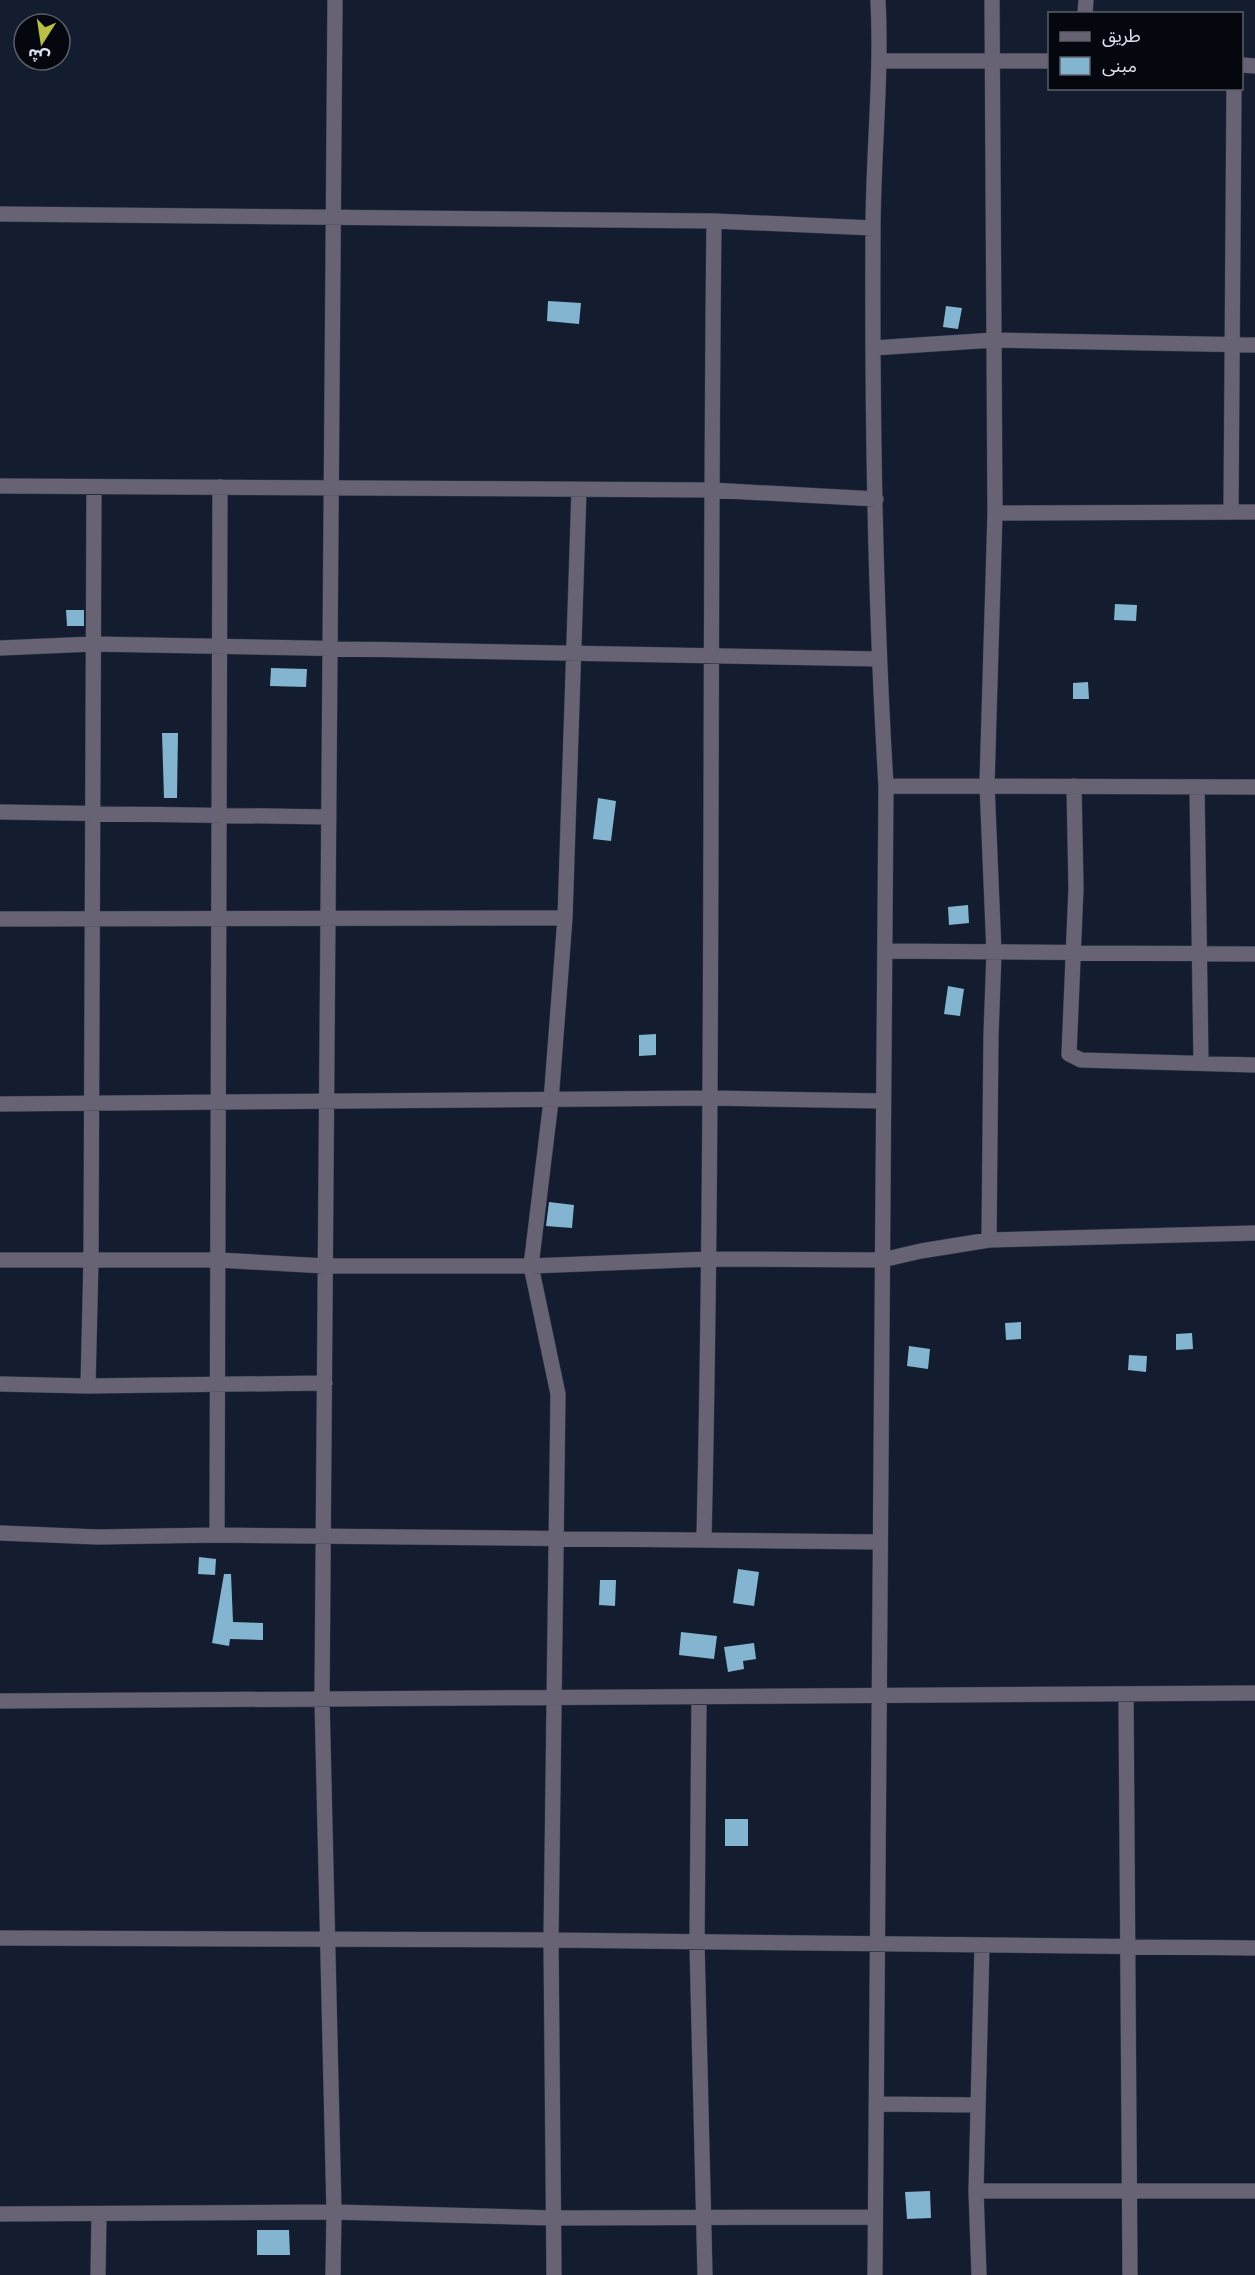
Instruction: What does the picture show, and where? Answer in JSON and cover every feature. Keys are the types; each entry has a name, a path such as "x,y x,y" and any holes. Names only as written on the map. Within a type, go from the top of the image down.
{"street":[{"path":"333,2275 334,2212 322,1699 336,0"},
{"path":"875,2275 886,786 878,659 873,348 873,228 881,61 878,0"},
{"path":"989,1240 994,953 987,784 995,513 992,0"},
{"path":"881,61 992,59 1048,61"},
{"path":"1231,512 1234,90"},
{"path":"0,214 714,221 873,228"},
{"path":"704,1538 710,1259 709,655 714,221"},
{"path":"873,348 994,340 1255,345"},
{"path":"0,486 711,490 876,499"},
{"path":"88,1386 92,1260 94,487"},
{"path":"217,1535 220,487"},
{"path":"554,2275 551,1940 558,1394 531,1266 551,1101 565,918 579,490"},
{"path":"995,513 1255,512"},
{"path":"0,648 93,644 878,659"},
{"path":"886,786 987,784 1255,787"},
{"path":"1074,786 1076,888 1069,1054 1081,1060 1255,1065"},
{"path":"1197,787 1201,1062"},
{"path":"0,812 329,817"},
{"path":"0,920 565,918"},
{"path":"885,951 1255,954"},
{"path":"0,1104 711,1098 883,1101"},
{"path":"0,1260 218,1260 325,1266 531,1266 710,1259 882,1260 989,1240 1255,1233"},
{"path":"0,1384 88,1386 325,1383"},
{"path":"0,1533 99,1537 217,1535 704,1538 880,1542"},
{"path":"0,1701 1255,1693"},
{"path":"1126,1694 1130,2275"},
{"path":"699,1697 697,1944 705,2275"},
{"path":"0,1938 551,1940 697,1944 1255,1948"},
{"path":"979,2275 976,2191 982,1945"},
{"path":"876,2104 978,2105"},
{"path":"976,2191 1255,2192"},
{"path":"0,2214 334,2212 553,2218 875,2217"},
{"path":"98,2275 99,2214"}],"building":[{"path":"548,301 581,303 579,324 547,321"},
{"path":"946,306 962,308 958,329 943,327"},
{"path":"1115,604 1137,605 1136,621 1114,620"},
{"path":"66,610 84,610 84,626 67,626"},
{"path":"271,668 307,669 306,687 270,686"},
{"path":"1088,682 1089,699 1073,699 1073,683"},
{"path":"162,733 178,733 177,798 164,798"},
{"path":"598,798 616,801 611,841 593,839"},
{"path":"968,905 969,923 949,925 948,907"},
{"path":"948,986 964,989 960,1016 944,1014"},
{"path":"656,1034 656,1055 639,1056 639,1035"},
{"path":"549,1202 574,1205 572,1228 546,1226"},
{"path":"1021,1322 1021,1339 1006,1340 1005,1323"},
{"path":"1192,1333 1193,1349 1176,1350 1176,1334"},
{"path":"909,1346 930,1349 928,1369 907,1366"},
{"path":"1129,1355 1147,1356 1146,1372 1128,1370"},
{"path":"199,1557 216,1559 215,1575 198,1574"},
{"path":"738,1569 759,1572 754,1606 733,1603"},
{"path":"224,1574 231,1574 233,1622 263,1623 263,1640 230,1639 229,1646 212,1643"},
{"path":"600,1580 616,1580 615,1606 599,1605"},
{"path":"681,1632 717,1636 714,1659 679,1655"},
{"path":"754,1643 756,1659 743,1661 744,1669 728,1672 724,1647"},
{"path":"725,1819 748,1819 748,1846 725,1846"},
{"path":"930,2191 931,2218 907,2219 905,2192"},
{"path":"257,2230 289,2230 290,2255 257,2255"}]}
